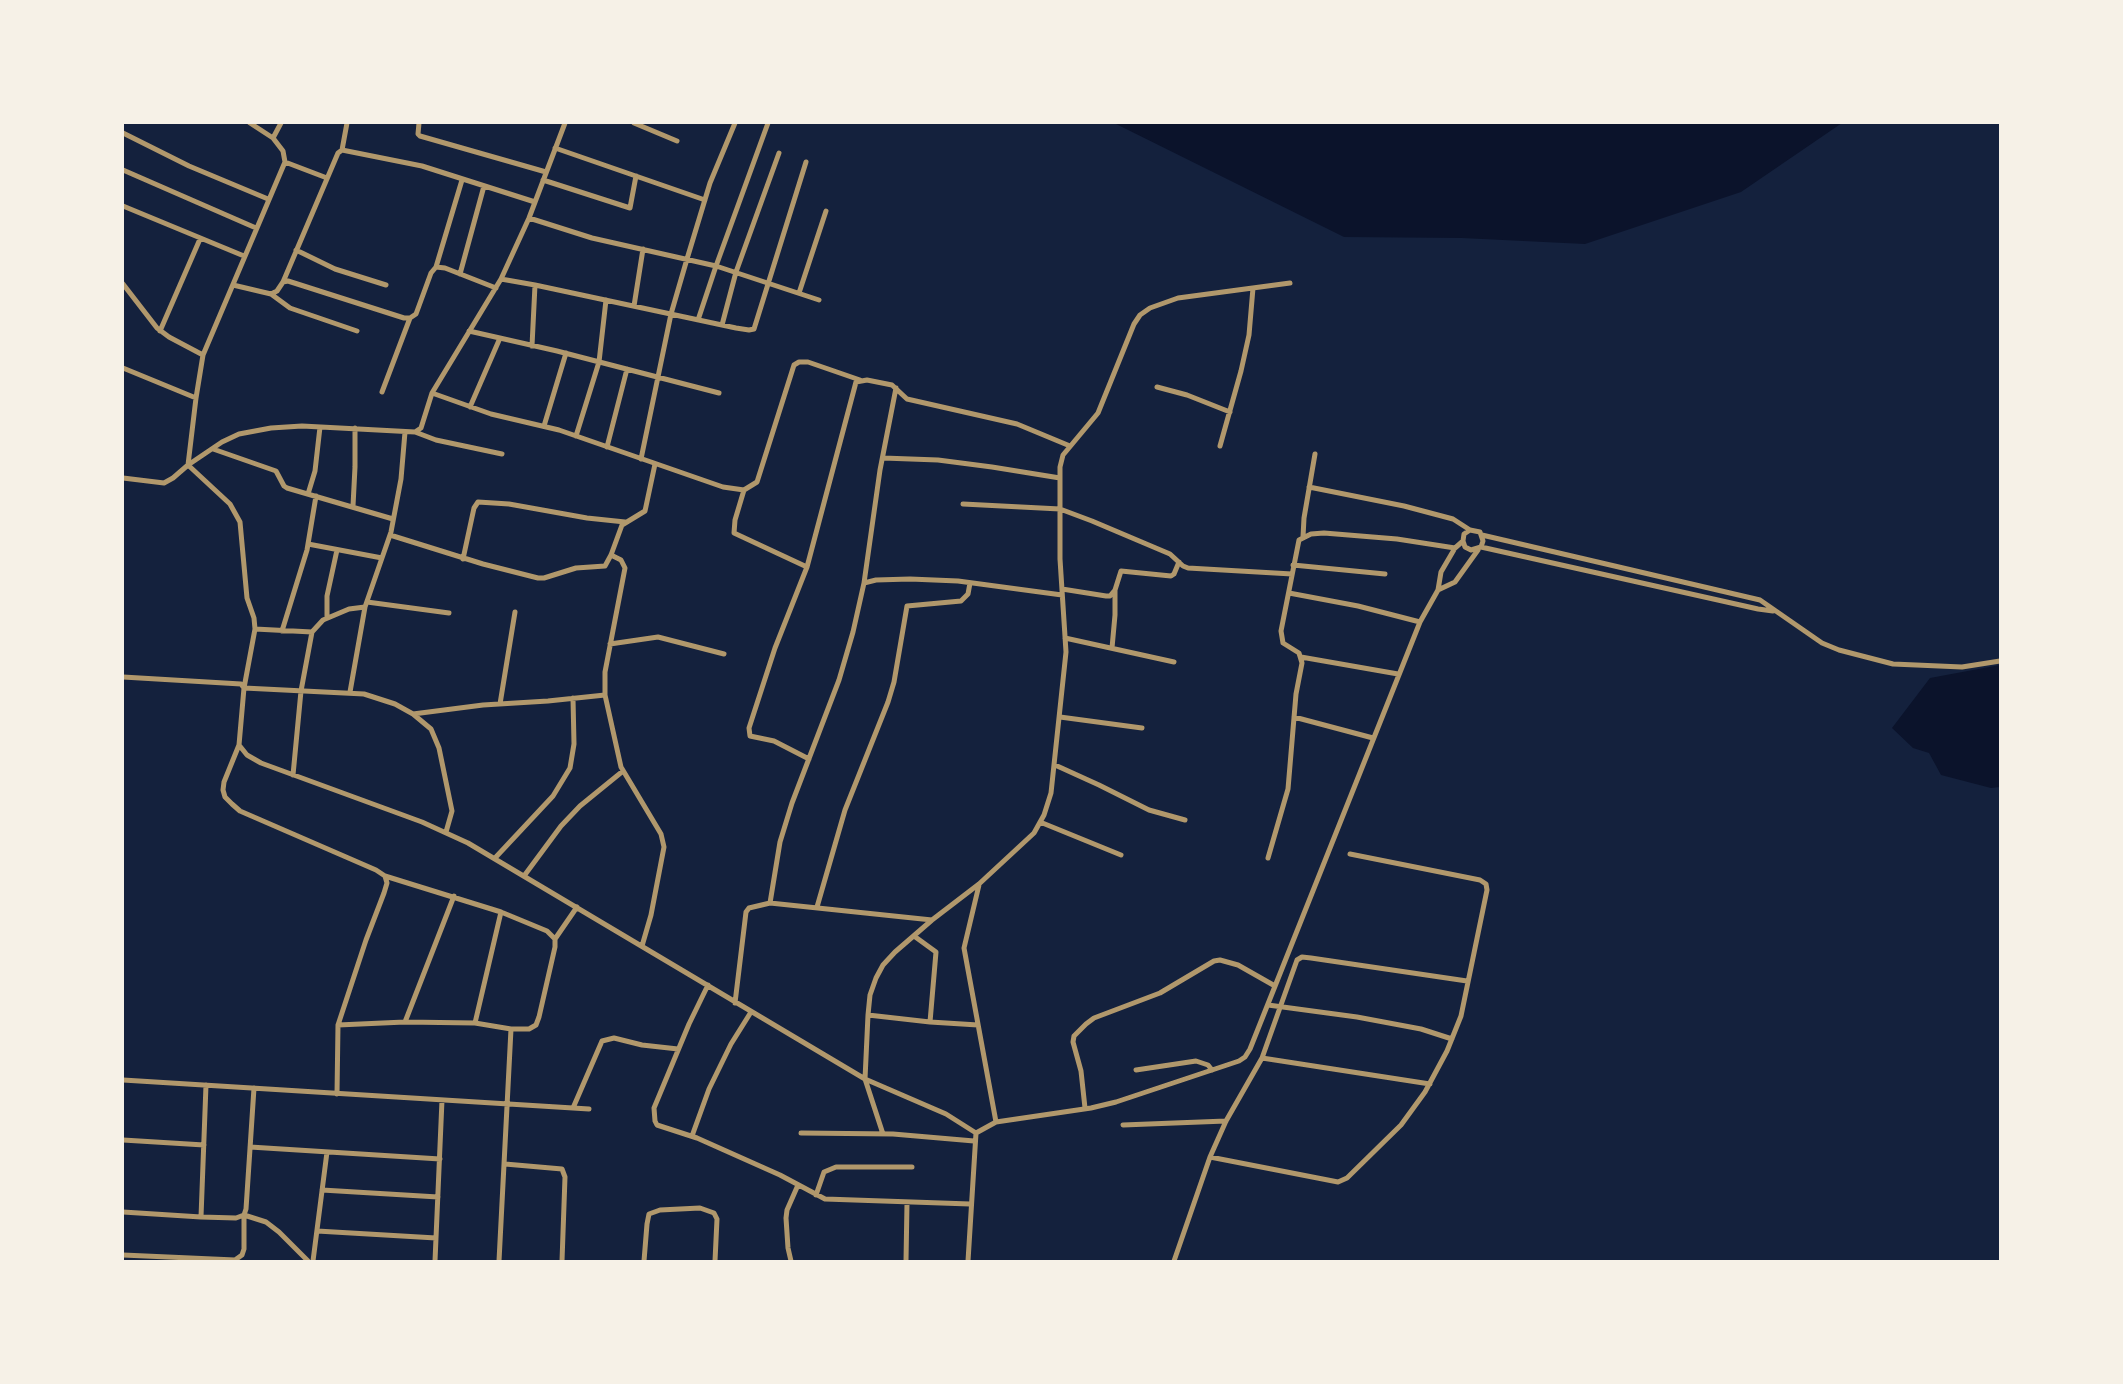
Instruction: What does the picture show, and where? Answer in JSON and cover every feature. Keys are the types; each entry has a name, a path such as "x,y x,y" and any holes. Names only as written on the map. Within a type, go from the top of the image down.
{"street":[{"path":"188,465 203,355 285,162 283,151 273,138 250,123"},
{"path":"273,138 281,123"},
{"path":"271,294 277,291 283,282 338,153 342,150 347,123"},
{"path":"419,123 418,134 420,136 546,172"},
{"path":"415,432 421,428 432,393 501,279 529,218 565,123"},
{"path":"634,123 677,141"},
{"path":"641,459 671,314 705,200 735,123"},
{"path":"698,320 768,123"},
{"path":"123,133 189,166 268,199"},
{"path":"555,148 705,200"},
{"path":"342,150 422,166 535,202"},
{"path":"723,325 736,272 779,153"},
{"path":"285,162 327,178"},
{"path":"501,279 723,325 754,329 806,162"},
{"path":"123,170 256,228"},
{"path":"543,180 630,208 636,176"},
{"path":"283,282 293,282 410,318 416,314 431,273 436,267 462,180"},
{"path":"460,274 484,186"},
{"path":"123,206 244,256"},
{"path":"799,293 826,211"},
{"path":"529,218 592,238 716,266 819,300"},
{"path":"160,331 200,239"},
{"path":"634,306 643,249"},
{"path":"297,250 335,268 386,285"},
{"path":"436,267 496,288"},
{"path":"883,1134 865,1079 867,1015 870,995 883,965 932,920 979,884 1034,833 1051,793 1066,652 1060,509 1060,467 1063,455 1098,413 1134,324 1140,315 1158,303 1178,298 1290,283"},
{"path":"123,284 160,331 203,355"},
{"path":"233,285 271,294 290,308 357,331"},
{"path":"532,346 534,285"},
{"path":"1220,446 1249,335 1253,288"},
{"path":"576,436 599,362 606,300"},
{"path":"382,392 410,318"},
{"path":"469,331 566,353 719,393"},
{"path":"470,407 500,338"},
{"path":"544,426 566,353"},
{"path":"432,393 470,407 576,436 723,487 744,490 757,482 794,365 799,362 808,362 861,380 885,383 896,388 907,399 1017,424 1070,446"},
{"path":"123,368 196,398"},
{"path":"607,447 627,369"},
{"path":"809,759 774,741 750,736 749,732 775,648 807,567 853,387 861,380"},
{"path":"1157,387 1187,395 1230,412"},
{"path":"770,903 780,842 792,802 822,727 850,642 864,583 896,388"},
{"path":"123,478 164,483 188,465 239,434 271,428 320,427 415,432 436,440 502,454"},
{"path":"308,494 315,471 320,427"},
{"path":"353,506 355,428"},
{"path":"350,692 366,604 390,535 401,479 405,432"},
{"path":"213,449 276,471 284,486 393,519"},
{"path":"1303,537 1315,454"},
{"path":"883,458 938,460 992,466 1060,478"},
{"path":"390,535 463,559 544,578 576,567 605,566 619,530 625,522 645,512 655,464"},
{"path":"188,465 230,504 237,514 240,522 247,598 255,618 244,688 239,745 224,782 225,797 240,811 386,876 501,912 547,931 555,939"},
{"path":"1309,488 1404,506 1454,519 1470,530"},
{"path":"744,490 735,520 734,533 807,567"},
{"path":"282,631 308,544 316,496"},
{"path":"463,559 474,508 478,502 509,504 587,518 625,522"},
{"path":"963,504 1060,509 1170,554 1188,567 1292,574"},
{"path":"1773,611 1479,548 1468,549 1463,541 1464,534 1470,530 1477,530 1482,534 1760,600 1822,643 1839,650 1893,664 1962,667 2000,661"},
{"path":"1268,858 1288,789 1301,657 1299,653 1283,643 1282,638 1299,540 1303,537 1324,533 1398,538 1455,548"},
{"path":"1438,590 1455,582 1484,541 1482,534"},
{"path":"969,1261 970,1204 976,1133 996,1122 1116,1102 1245,1057 1268,1005 1398,674 1420,622 1438,590 1441,572 1455,548 1463,541"},
{"path":"308,544 382,558"},
{"path":"327,618 327,596 337,550"},
{"path":"611,555 621,560 625,568 610,644 604,682 605,694 616,750 623,771 661,834 664,847 651,915 642,946"},
{"path":"1112,648 1116,615 1115,590 1121,571 1171,576 1179,562"},
{"path":"1293,565 1385,574"},
{"path":"864,583 876,580 910,579 1106,596 1115,590"},
{"path":"817,907 845,810 894,682 907,606 949,604 961,601 968,594 970,583"},
{"path":"1289,593 1359,606 1420,622"},
{"path":"292,775 301,691 312,632 315,627 327,618 366,604 449,613"},
{"path":"500,704 515,612"},
{"path":"255,629 312,632"},
{"path":"610,644 658,637 724,654"},
{"path":"1065,638 1174,662"},
{"path":"1301,657 1398,674"},
{"path":"123,677 233,682 241,684 244,688 350,692 377,697 395,704 413,714 430,729 440,748 452,811 446,832"},
{"path":"413,714 605,694"},
{"path":"495,858 553,796 570,768 574,744 573,698"},
{"path":"1060,717 1142,728"},
{"path":"1294,717 1373,738"},
{"path":"239,745 247,755 261,763 446,832 495,858 865,1079 946,1114 976,1133"},
{"path":"1054,765 1149,810 1185,820"},
{"path":"524,876 567,819 623,771"},
{"path":"1040,822 1121,855"},
{"path":"1210,1157 1338,1182 1347,1178 1417,1106 1452,1039 1461,1016 1487,890 1486,884 1480,880 1350,854"},
{"path":"337,1094 338,1025 384,893 387,883 386,876"},
{"path":"979,884 964,948 996,1122"},
{"path":"405,1022 454,896"},
{"path":"735,1003 746,912 749,908 770,903 932,920"},
{"path":"338,1025 405,1022 475,1023 511,1029 529,1029 536,1025 555,939 577,907"},
{"path":"475,1023 501,912"},
{"path":"914,936 936,952 930,1023"},
{"path":"1174,1261 1210,1157 1226,1121 1262,1058 1294,966 1302,957 1467,981"},
{"path":"1085,1108 1081,1071 1073,1042 1074,1036 1095,1018 1160,993 1214,961 1220,960 1238,965 1275,986"},
{"path":"708,985 654,1108 655,1121 661,1127 692,1136 830,1200 970,1204"},
{"path":"1268,1005 1368,1019 1421,1029 1452,1039"},
{"path":"692,1136 709,1089 731,1044 751,1012"},
{"path":"867,1015 930,1023 978,1025"},
{"path":"499,1261 511,1029"},
{"path":"573,1108 602,1041 614,1038 678,1050"},
{"path":"1262,1058 1430,1084"},
{"path":"1136,1070 1196,1061 1208,1065 1212,1070"},
{"path":"123,1080 589,1109"},
{"path":"201,1217 206,1085"},
{"path":"123,1255 225,1260 235,1260 242,1256 254,1088"},
{"path":"435,1261 442,1100"},
{"path":"1123,1125 1226,1121"},
{"path":"801,1133 883,1134 974,1141"},
{"path":"123,1140 204,1145"},
{"path":"250,1147 440,1159"},
{"path":"313,1261 327,1152"},
{"path":"505,1164 562,1170 565,1177 562,1261"},
{"path":"816,1195 824,1172 836,1167 912,1167"},
{"path":"791,1261 786,1218 798,1185"},
{"path":"322,1190 438,1197"},
{"path":"906,1261 907,1203"},
{"path":"644,1261 649,1215 660,1210 700,1209 714,1213 717,1219 715,1261"},
{"path":"123,1212 236,1218 244,1215 257,1218 272,1227 308,1261"},
{"path":"317,1231 436,1238"}],"water":[{"path":"1114,123 1842,123 1741,192 1585,244 1462,238 1344,237"},
{"path":"2000,665 2000,787 1991,788 1941,775 1929,753 1913,748 1892,728 1930,678"}]}
